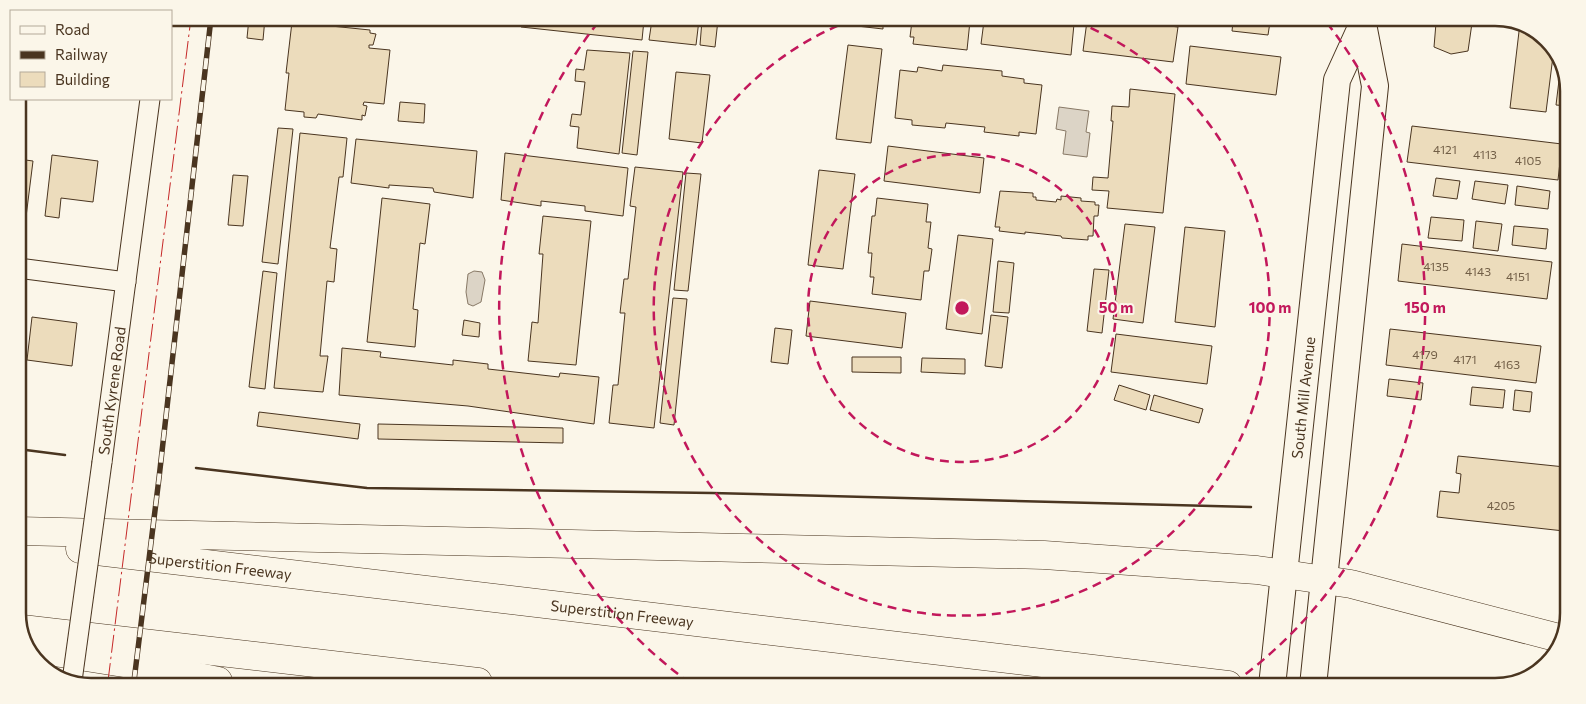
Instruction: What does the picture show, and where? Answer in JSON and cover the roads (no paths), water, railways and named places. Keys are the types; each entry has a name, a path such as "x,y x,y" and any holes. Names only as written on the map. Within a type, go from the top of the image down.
{"highway":[{"path":"26,532 1044,555 1257,570 1325,579 1361,586 1555,637"},
{"name":"Superstition Freeway","path":"26,542 1169,678"},
{"path":"29,630 444,678"},
{"path":"38,649 149,667 203,678"}],"main road":[{"name":"South Mill Avenue","path":"1273,678 1337,80 1362,26"},
{"name":"South Mill Avenue","path":"1314,678 1376,86 1363,26"}],"street":[{"name":"South Kyrene Road","path":"73,675 150,100"},
{"path":"26,269 126,282"}],"railway":[{"path":"134,678 210,26"}]}
